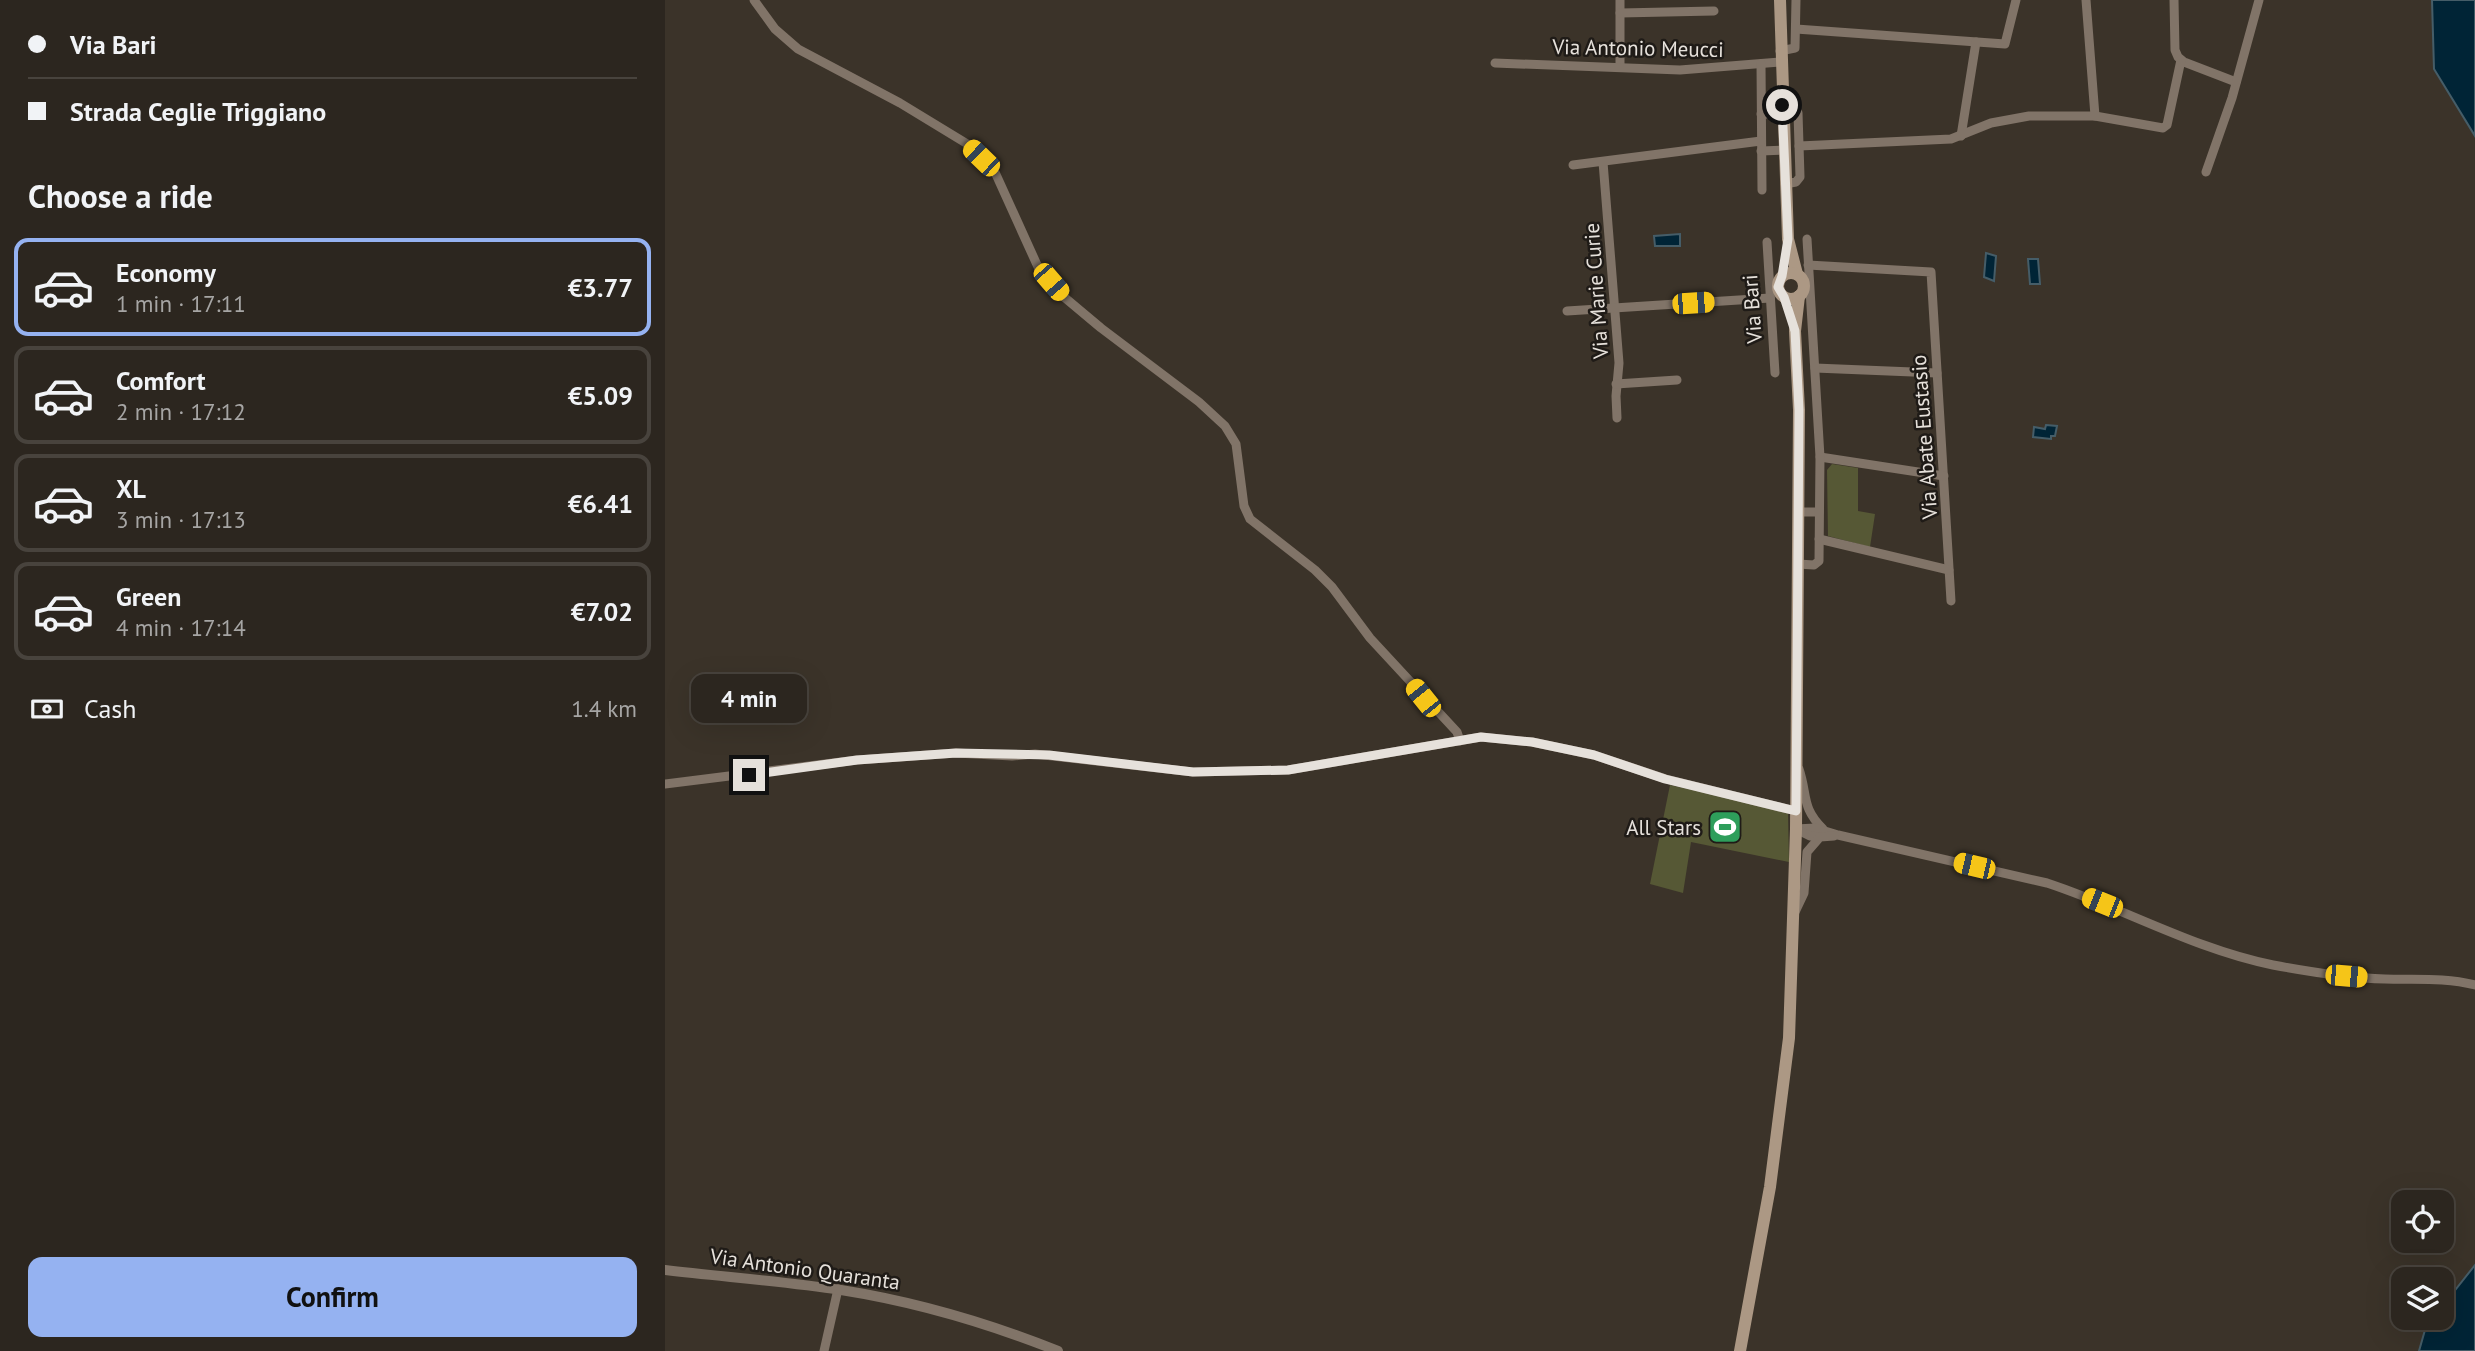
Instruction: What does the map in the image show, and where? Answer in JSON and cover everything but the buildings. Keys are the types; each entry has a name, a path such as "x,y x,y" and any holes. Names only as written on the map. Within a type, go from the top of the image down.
{"main road":[{"name":"Via Bari","path":"1740,1351 1781,1108 1789,1038 1795,912 1799,410 1795,331 1802,284 1788,239 1780,0"},
{"name":"Via Bari","path":"1788,239 1777,289 1795,331"},
{"name":"Via Bari","path":"1777,289 1789,272 1802,284"},
{"name":"Via Bari","path":"1777,289 1792,299 1802,284"}],"street":[{"path":"754,0 775,29 798,49 900,103 968,145 994,170 1038,267 1064,297 1199,402 1225,426 1236,444 1244,506 1250,519 1315,569 1370,638 1457,732 1460,741"},
{"path":"1620,0 1620,67"},
{"path":"1780,57 1795,48 1796,0"},
{"path":"1796,29 2005,44 2016,0"},
{"path":"2086,0 2095,116"},
{"path":"2174,0 2175,50 2181,60 2236,82"},
{"path":"2206,173 2259,0"},
{"path":"1620,13 1714,11"},
{"path":"1961,136 1976,42"},
{"name":"Via Antonio Meucci","path":"1495,63 1680,70 1761,64 1780,57"},
{"path":"1799,146 1943,140 1961,136 1991,123 2019,117 2095,116 2161,128 2165,127 2181,60"},
{"path":"1761,64 1762,190"},
{"path":"1761,114 1795,107 1798,113 1799,179 1785,184"},
{"path":"1573,165 1761,146 1783,150"},
{"name":"Via Marie Curie","path":"1603,162 1619,367 1616,384 1617,418"},
{"name":"Via Bari","path":"1798,564 1818,564 1819,540 1820,457 1815,368 1802,284 1808,265 1807,239"},
{"name":"Via Bari","path":"1766,242 1777,289 1775,373"},
{"name":"Via Abate Eustasio","path":"1808,265 1931,272 1951,601"},
{"path":"1567,311 1777,289"},
{"path":"1815,368 1937,373"},
{"path":"1616,384 1677,380"},
{"path":"1820,457 1944,475"},
{"path":"1798,512 1819,512"},
{"path":"1819,540 1949,570"},
{"path":"665,785 857,760 956,753 1049,755 1193,772 1288,770 1481,737 1594,755 1665,779 1796,811"},
{"path":"1795,758 1803,780 1806,805 1811,818 1822,833"},
{"path":"1796,829 1810,827 1822,833 2047,883 2198,943 2271,965 2338,975 2451,980 2475,985"},
{"path":"1795,912 1804,893 1807,852 1822,833"},
{"name":"Via Antonio Quaranta","path":"665,1270 838,1289 950,1312 1002,1328 1058,1351"},
{"path":"824,1351 838,1289"}],"green space":[{"path":"1832,464 1858,468 1858,511 1875,514 1870,547 1828,536 1827,470"},
{"name":"All Stars","path":"1670,785 1788,811 1789,862 1691,842 1683,893 1650,884"}],"water":[{"path":"2432,0 2475,0 2475,136 2434,69"},
{"path":"1680,234 1680,246 1655,246 1654,236"},
{"path":"1986,253 1996,256 1994,281 1984,277"},
{"path":"2028,259 2038,259 2040,284 2030,284"},
{"path":"2046,425 2057,426 2055,436 2051,436 2051,439 2033,437 2034,427 2045,429"},
{"path":"2475,1265 2475,1351 2419,1351 2425,1330 2454,1330 2454,1292"}],"place":[{"name":"All Stars","path":"1725,827"}],"route":[{"path":"749,775 857,760 956,753 1049,755 1193,772 1288,770 1481,737 1532,742 1594,755 1665,779 1796,811 1799,410 1795,331 1778,287 1788,239 1782,105"}]}
